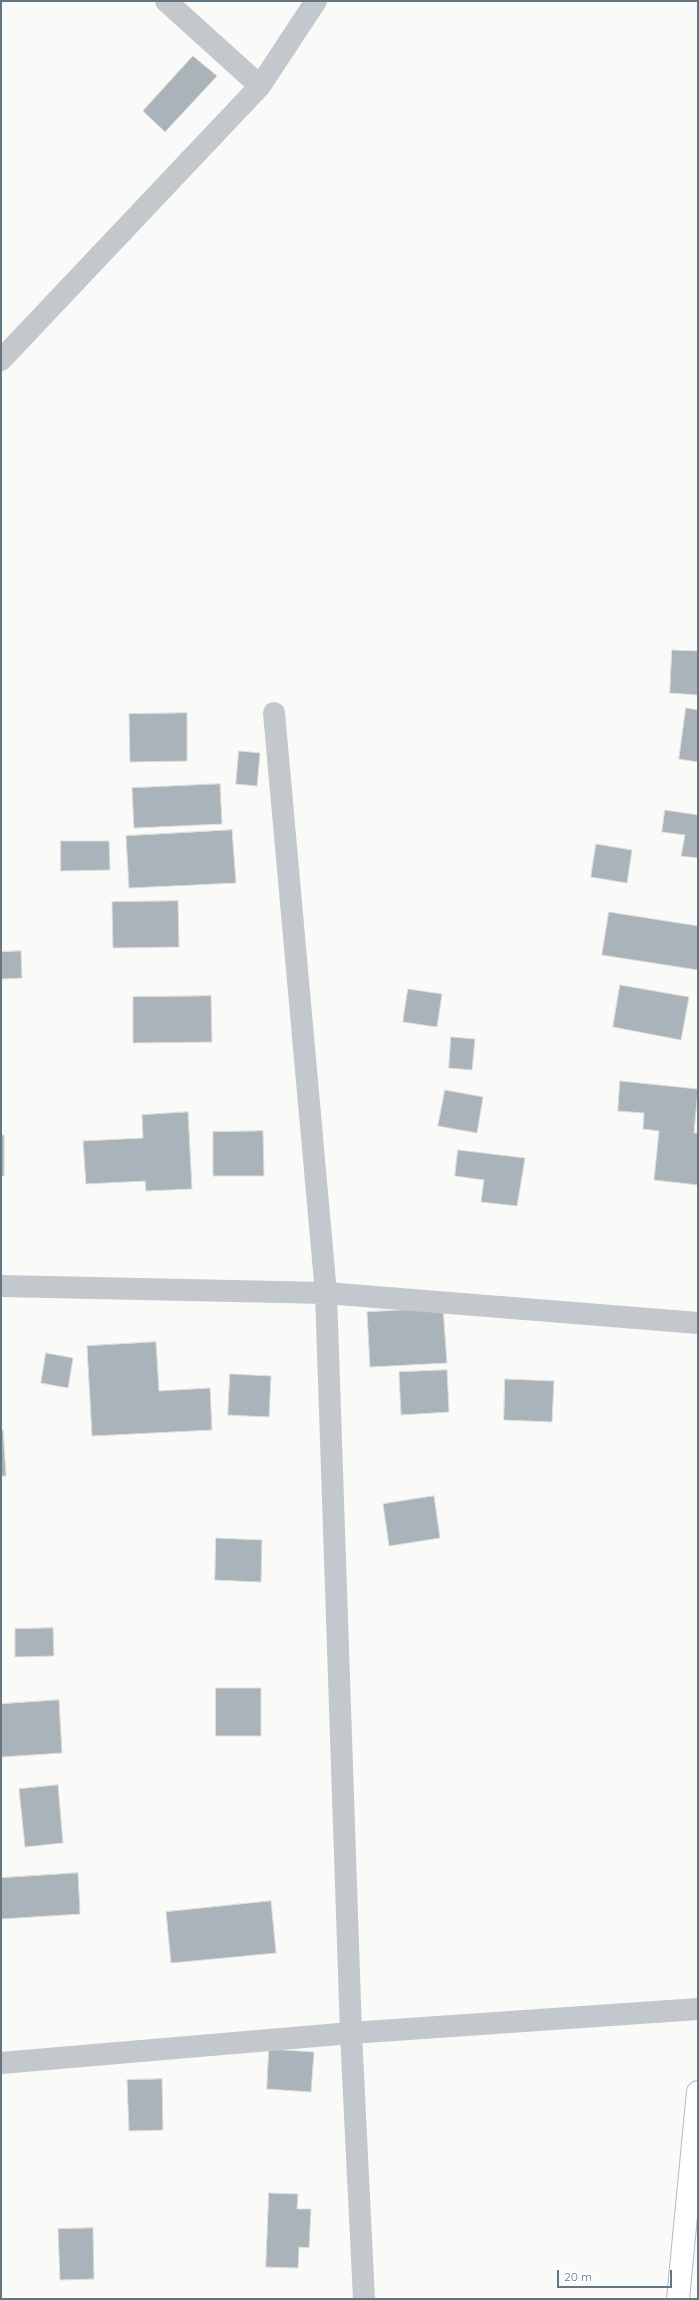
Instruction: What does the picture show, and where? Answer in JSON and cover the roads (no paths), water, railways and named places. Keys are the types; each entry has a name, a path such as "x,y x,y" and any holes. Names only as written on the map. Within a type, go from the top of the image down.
{"street":[{"path":"166,1 260,86"},
{"path":"1,360 260,86 316,1"},
{"path":"274,713 326,1293 351,2033 364,2299"},
{"path":"1,1286 326,1293 698,1322"},
{"path":"1,2064 351,2033 698,2009"},
{"path":"678,2299 698,2092"}]}
